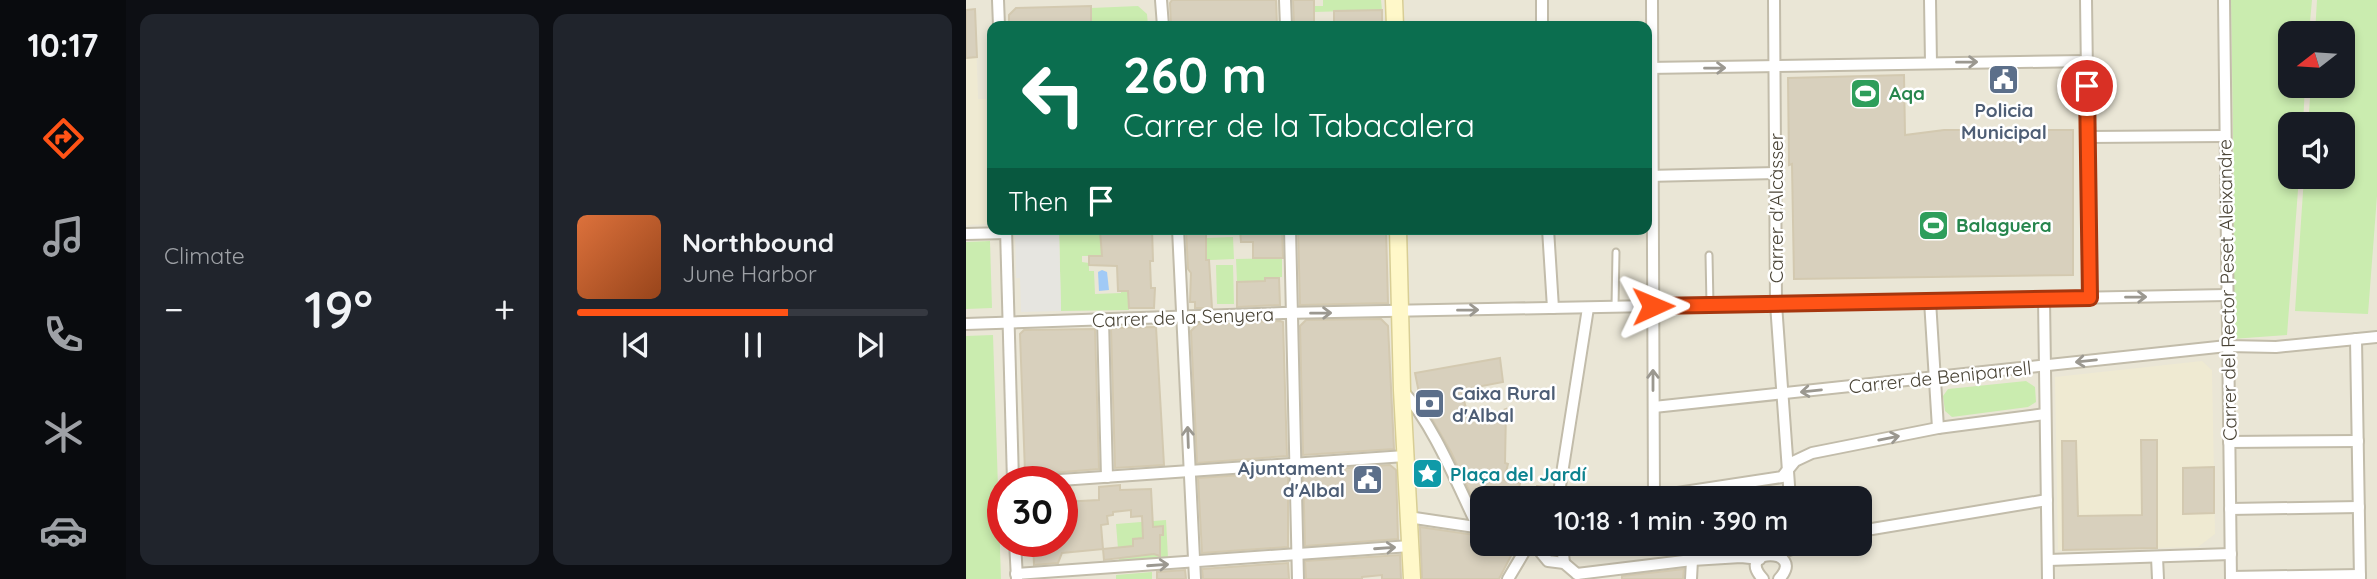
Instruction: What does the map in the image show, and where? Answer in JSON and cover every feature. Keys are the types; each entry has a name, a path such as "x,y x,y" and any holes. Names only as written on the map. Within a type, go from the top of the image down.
{"street":[{"path":"999,0 999,21"},
{"path":"1161,0 1163,21"},
{"path":"1285,0 1286,21"},
{"path":"1394,0 1395,21"},
{"path":"1542,0 1542,21"},
{"path":"1651,21 1652,0"},
{"name":"Carrer d'Alcàsser","path":"1774,0 1776,304 1789,486"},
{"path":"1930,0 1931,63"},
{"path":"2086,0 2090,298"},
{"name":"Carrer del Rector Peset Aleixandre","path":"2224,0 2231,578"},
{"path":"1652,68 2087,61"},
{"path":"2088,137 2225,136"},
{"path":"1652,176 1776,173"},
{"path":"966,234 987,232"},
{"path":"1006,235 1013,466"},
{"path":"1178,235 1195,579"},
{"path":"1290,235 1298,579"},
{"path":"1398,235 1402,390 1412,579"},
{"path":"1548,235 1552,308"},
{"path":"1651,235 1654,486"},
{"name":"Carrer de la Senyera","path":"966,324 1293,313 2227,295"},
{"path":"2044,299 2048,579"},
{"path":"1930,301 1938,428"},
{"path":"1561,486 1588,307"},
{"path":"1102,320 1107,477"},
{"name":"Carrer de Beniparrell","path":"1654,407 2227,346 2276,347 2377,337"},
{"path":"2231,578 2360,577 2356,339"},
{"path":"1402,390 1412,401 1470,509"},
{"path":"1725,486 1783,477 1795,461 1812,453 1938,428 2045,414"},
{"path":"2229,442 2358,440"},
{"path":"1078,479 1405,456"},
{"path":"1872,529 2047,500"},
{"path":"2230,509 2359,508"},
{"path":"1408,517 1470,526"},
{"path":"1015,557 1016,577 1410,547"},
{"path":"2048,560 2231,554"},
{"path":"1508,579 1520,556"},
{"path":"1547,556 1548,561 1564,563"},
{"path":"1563,556 1564,563 1577,577 1692,560 1741,557 1760,559 1764,556"},
{"path":"1777,556 1785,566 1779,579"},
{"path":"2157,557 2158,579"},
{"path":"1760,559 1758,572 1763,579"},
{"path":"1691,579 1692,560"}],"lane":[{"path":"1615,307 1616,252"},
{"path":"1710,255 1710,305"}],"shaded area":[{"path":"966,0 2377,0 2377,579 966,579"},
{"path":"975,9 978,99 986,99 987,224 966,225 966,10"},
{"path":"1015,235 1059,235 1061,311 1021,312 1020,278 1016,278"},
{"path":"2202,361 2212,370 2215,534 2198,547 2058,550 2055,377"}],"green space":[{"path":"1323,0 1381,0 1382,10 1314,12 1314,6 1323,6"},
{"path":"2231,0 2312,0 2310,21 2278,21 2278,98 2304,98 2304,112 2278,112 2278,189 2298,189 2287,335 2232,339 2234,200"},
{"path":"2317,0 2377,0 2377,196 2368,314 2295,311 2303,189 2355,189 2355,112 2309,112 2310,98 2356,98 2356,21 2316,21"},
{"path":"1138,6 1147,14 1148,21 1091,21 1091,8"},
{"path":"1059,235 1100,235 1102,256 1082,256 1082,262 1089,263 1089,271 1094,271 1095,294 1128,291 1129,310 1061,311"},
{"path":"1233,237 1234,259 1188,261 1187,247 1205,246 1205,238"},
{"path":"990,241 992,308 966,309 966,242"},
{"path":"1282,258 1282,277 1265,278 1265,281 1250,283 1237,282 1236,259"},
{"path":"1216,265 1233,265 1234,304 1217,304"},
{"path":"993,335 997,466 987,466 987,557 1000,557 1001,579 966,579 966,336"},
{"path":"2026,381 2035,387 2036,402 2028,407 1952,417 1945,411 1943,396 1948,389"},
{"path":"1166,520 1168,558 1119,561 1116,524"},
{"path":"1152,572 1152,579 1116,579 1116,575"}],"water":[{"path":"1098,272 1107,272 1109,290 1099,291"}],"building":[{"path":"1172,0 1276,0 1277,21 1171,21"},
{"path":"1293,0 1314,0 1314,21 1294,21"},
{"path":"1091,6 1091,21 1009,21 1009,15 1016,8"},
{"path":"975,9 977,57 966,58 966,10"},
{"path":"1382,10 1382,21 1334,21 1334,11"},
{"name":"Balaguera","path":"1904,75 1905,135 1944,130 2073,130 2073,275 1794,279 1788,78"},
{"path":"1100,235 1152,235 1153,261 1150,261 1151,288 1155,288 1154,308 1129,308 1128,291 1118,291 1117,266 1089,265 1089,256 1102,256"},
{"path":"1186,235 1206,235 1212,308 1195,308 1195,302 1190,302 1191,273 1188,269"},
{"path":"1240,235 1282,235 1283,258 1253,258 1253,242 1241,242"},
{"path":"1298,235 1386,235 1388,303 1300,305"},
{"path":"1265,278 1279,278 1280,305 1237,307 1237,282 1265,281"},
{"path":"1381,319 1388,326 1394,449 1303,455 1300,326 1306,320"},
{"path":"1283,322 1287,456 1197,463 1191,331 1198,324"},
{"path":"1156,327 1164,465 1115,468 1111,328"},
{"path":"1095,329 1099,469 1078,471 1078,466 1025,466 1020,334 1024,330"},
{"path":"1500,358 1503,382 1461,390 1468,415 1477,411 1479,420 1506,409 1505,463 1508,464 1504,480 1520,483 1519,486 1470,486 1470,492 1451,452 1420,398 1415,373"},
{"path":"2141,440 2157,440 2157,548 2063,550 2062,441 2076,441 2078,516 2142,515"},
{"path":"1390,465 1396,470 1398,539 1305,546 1303,471"},
{"path":"2214,467 2214,513 2183,514 2183,468"},
{"path":"1288,472 1288,547 1202,553 1198,478"},
{"path":"1120,485 1120,490 1151,489 1153,527 1163,526 1160,556 1154,554 1104,560 1103,549 1078,551 1078,501 1099,500 1099,487","holes":["1131,510 1131,517 1142,516 1143,538 1133,539 1133,546 1103,549 1101,525 1108,524 1107,516 1113,515 1113,512"]},
{"path":"1420,527 1470,534 1470,556 1511,556 1499,579 1422,579"},
{"path":"1400,555 1401,579 1382,579 1382,575 1362,579 1306,579 1305,561"},
{"path":"1034,557 1060,557 1058,563 1034,565"},
{"path":"1288,563 1289,579 1203,579 1202,569"},
{"path":"1684,569 1683,579 1622,579 1622,576"},
{"path":"1185,570 1186,579 1157,579 1157,572"}],"place":[{"name":"Policia Municipal","path":"2004,79"},
{"name":"Aqa","path":"1866,93"},
{"name":"Balaguera","path":"1933,225"},
{"name":"Caixa Rural d'Albal","path":"1429,404"},
{"name":"Plaça del Jardí","path":"1427,474"},
{"name":"Ajuntament d'Albal","path":"1368,479"}],"route":[{"path":"1653,306 2090,298 2087,86"}]}
